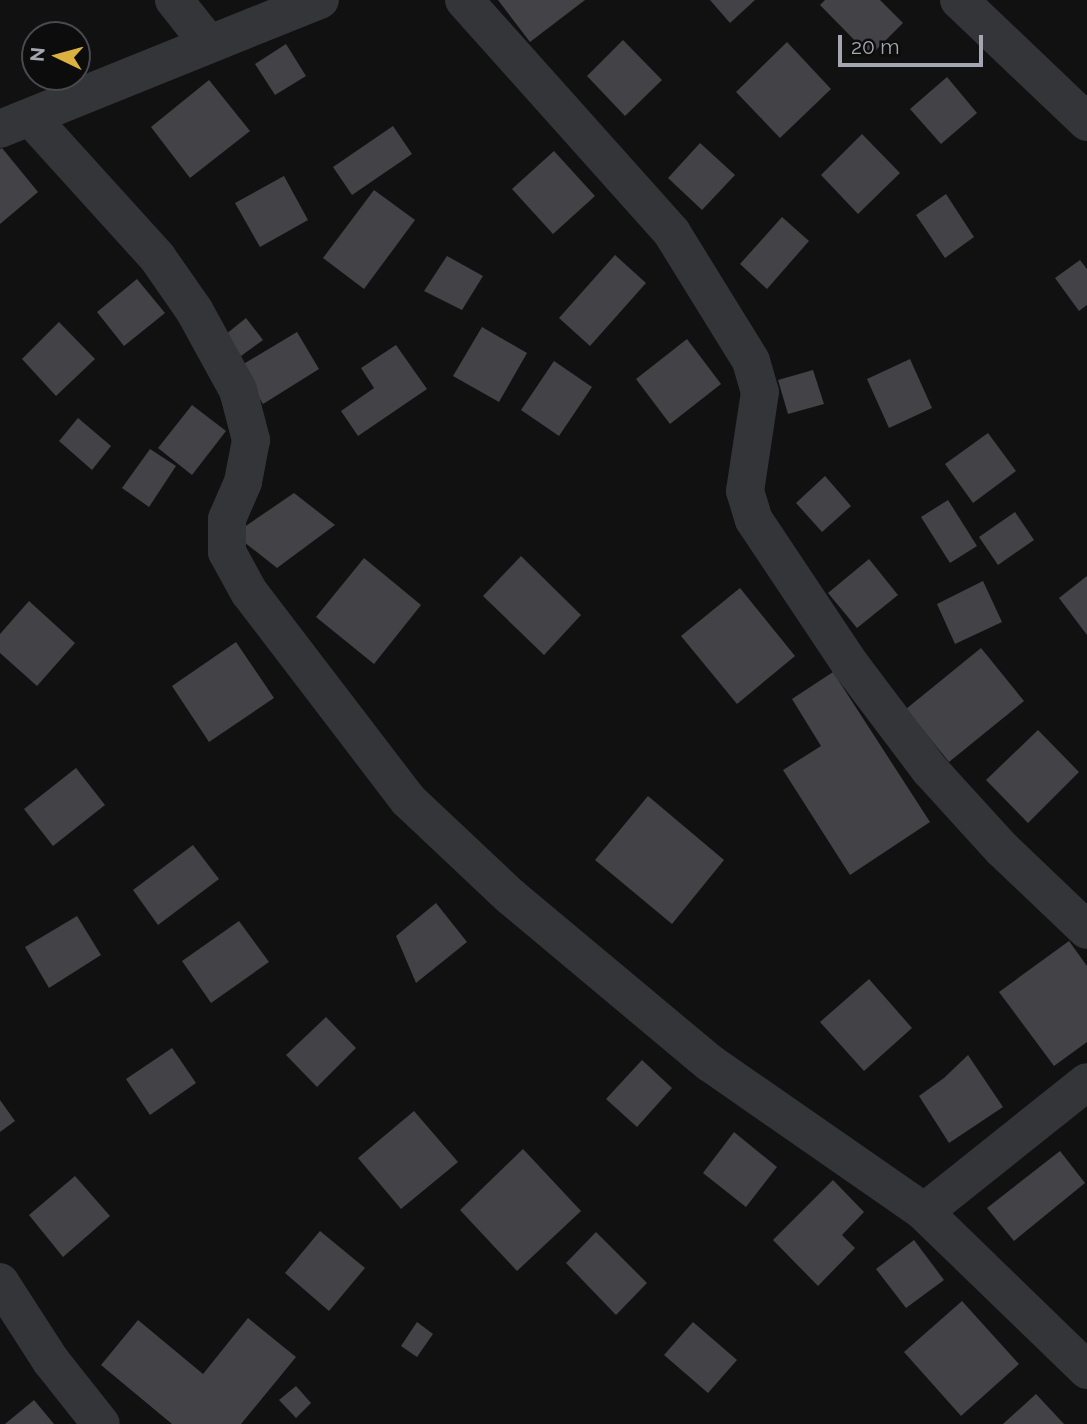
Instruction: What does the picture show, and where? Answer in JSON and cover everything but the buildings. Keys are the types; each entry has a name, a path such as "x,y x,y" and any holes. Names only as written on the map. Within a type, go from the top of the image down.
{"street":[{"path":"174,0 209,44"},
{"path":"320,0 15,123 157,257 194,310 238,390 251,440 243,482 227,519 228,552 249,592 408,800 510,896 710,1063 924,1212 965,1248 1087,1370"},
{"path":"464,0 673,233 751,361 760,392 745,491 754,520 850,664 930,770 1002,849 1087,930"},
{"path":"959,0 1087,122"},
{"path":"924,1212 1087,1082"},
{"path":"0,1282 51,1361 101,1424"}]}
